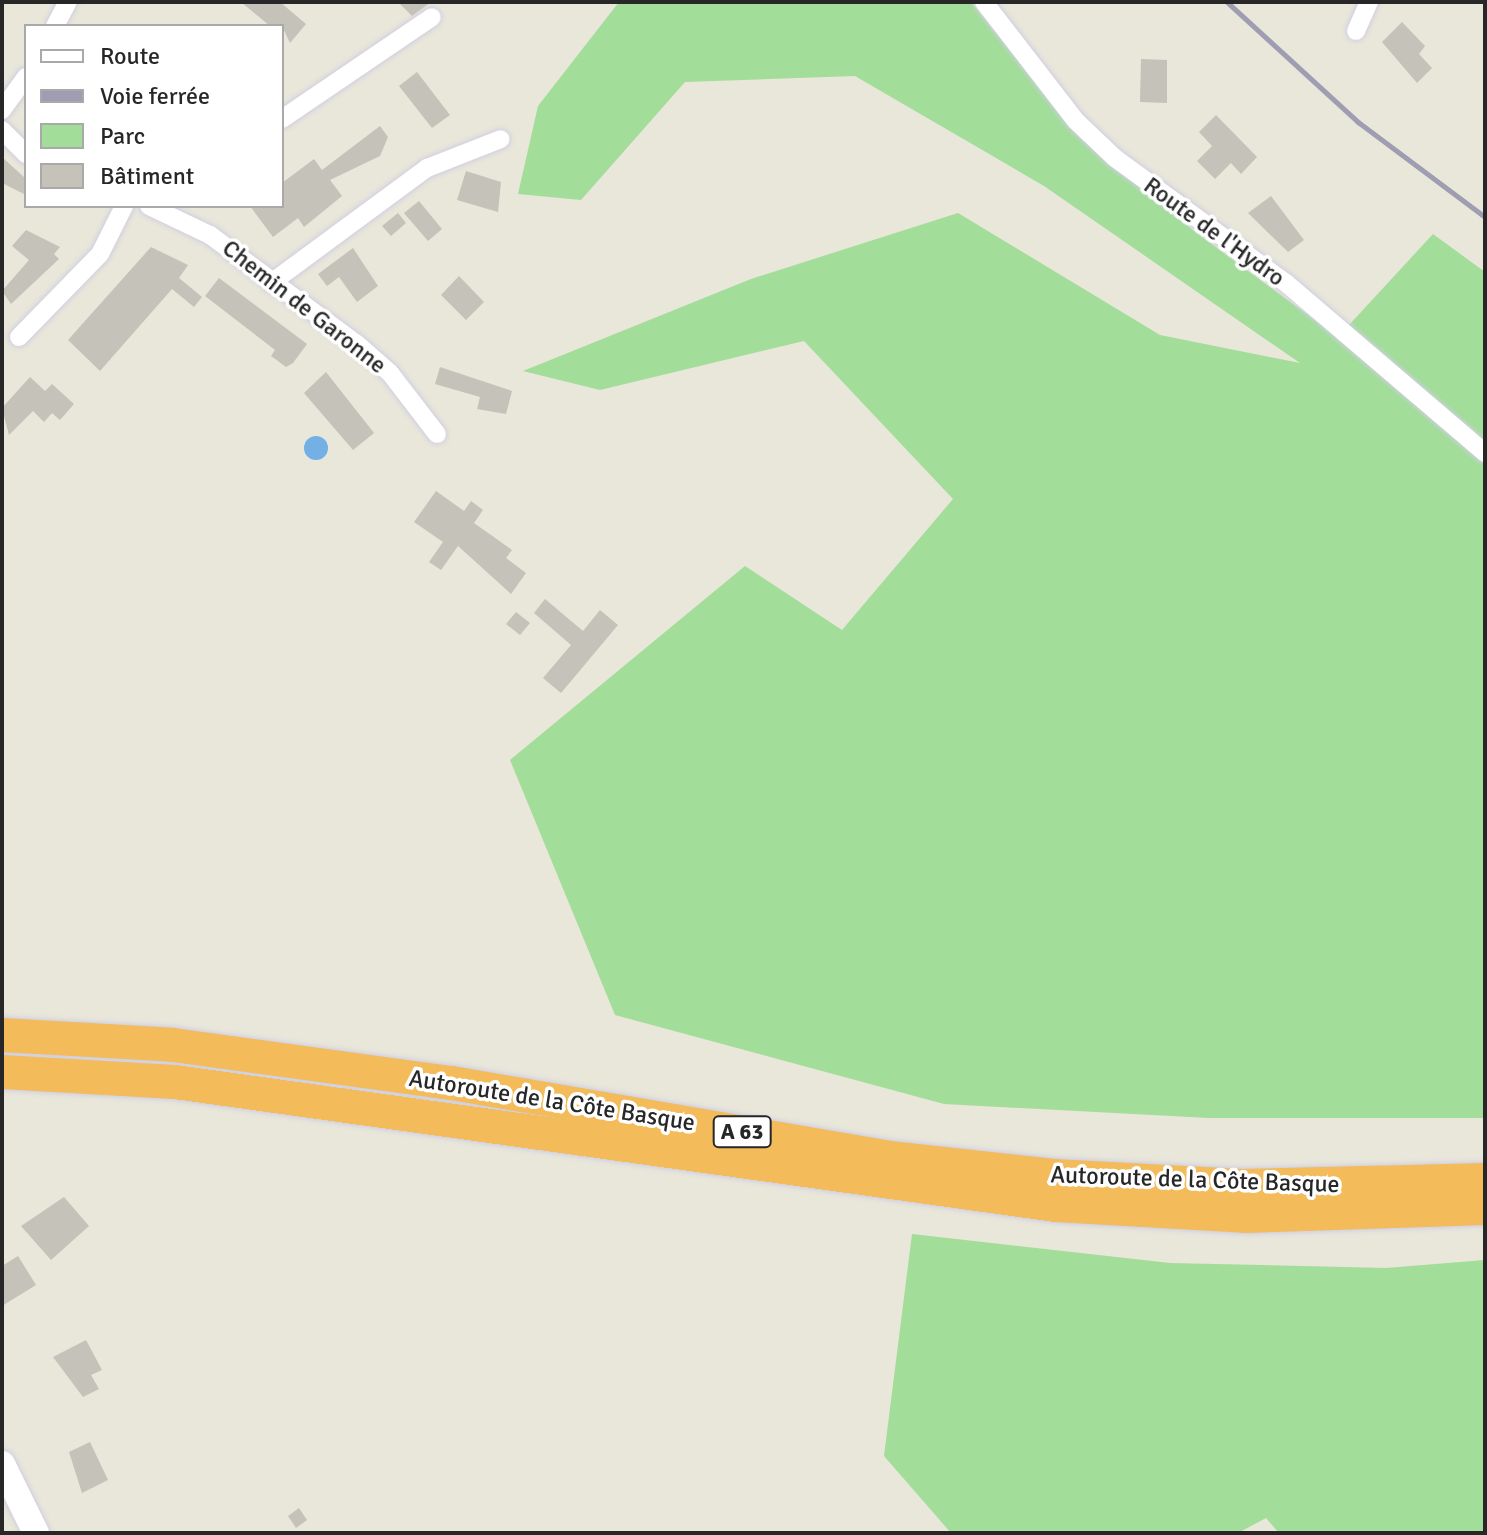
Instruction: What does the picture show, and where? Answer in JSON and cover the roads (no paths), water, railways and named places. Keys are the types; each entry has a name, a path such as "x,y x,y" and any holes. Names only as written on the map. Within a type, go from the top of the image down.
{"highway":[{"name":"Autoroute de la Côte Basque","path":"2,1035 173,1045 452,1083 889,1158 1054,1176 1243,1186 1485,1180"},
{"name":"Autoroute de la Côte Basque","path":"2,1072 175,1082 1056,1205 1245,1216 1485,1208"}],"street":[{"path":"56,24 68,2"},
{"name":"Route de l'Hydro","path":"984,2 1076,121 1115,158 1286,283 1485,453"},
{"path":"1356,31 1369,2"},
{"path":"284,118 432,17"},
{"path":"2,110 24,80"},
{"path":"2,130 24,152"},
{"path":"271,283 427,168 501,139"},
{"path":"19,337 100,254 123,208"},
{"name":"Chemin de Garonne","path":"153,208 210,235 390,373 437,434"},
{"path":"2,1464 36,1533"}],"water":[{"path":"316,436 325,439 328,448 325,457 316,460 307,457 304,448 307,439"}],"railway":[{"path":"1227,2 1358,122 1485,217"}]}
